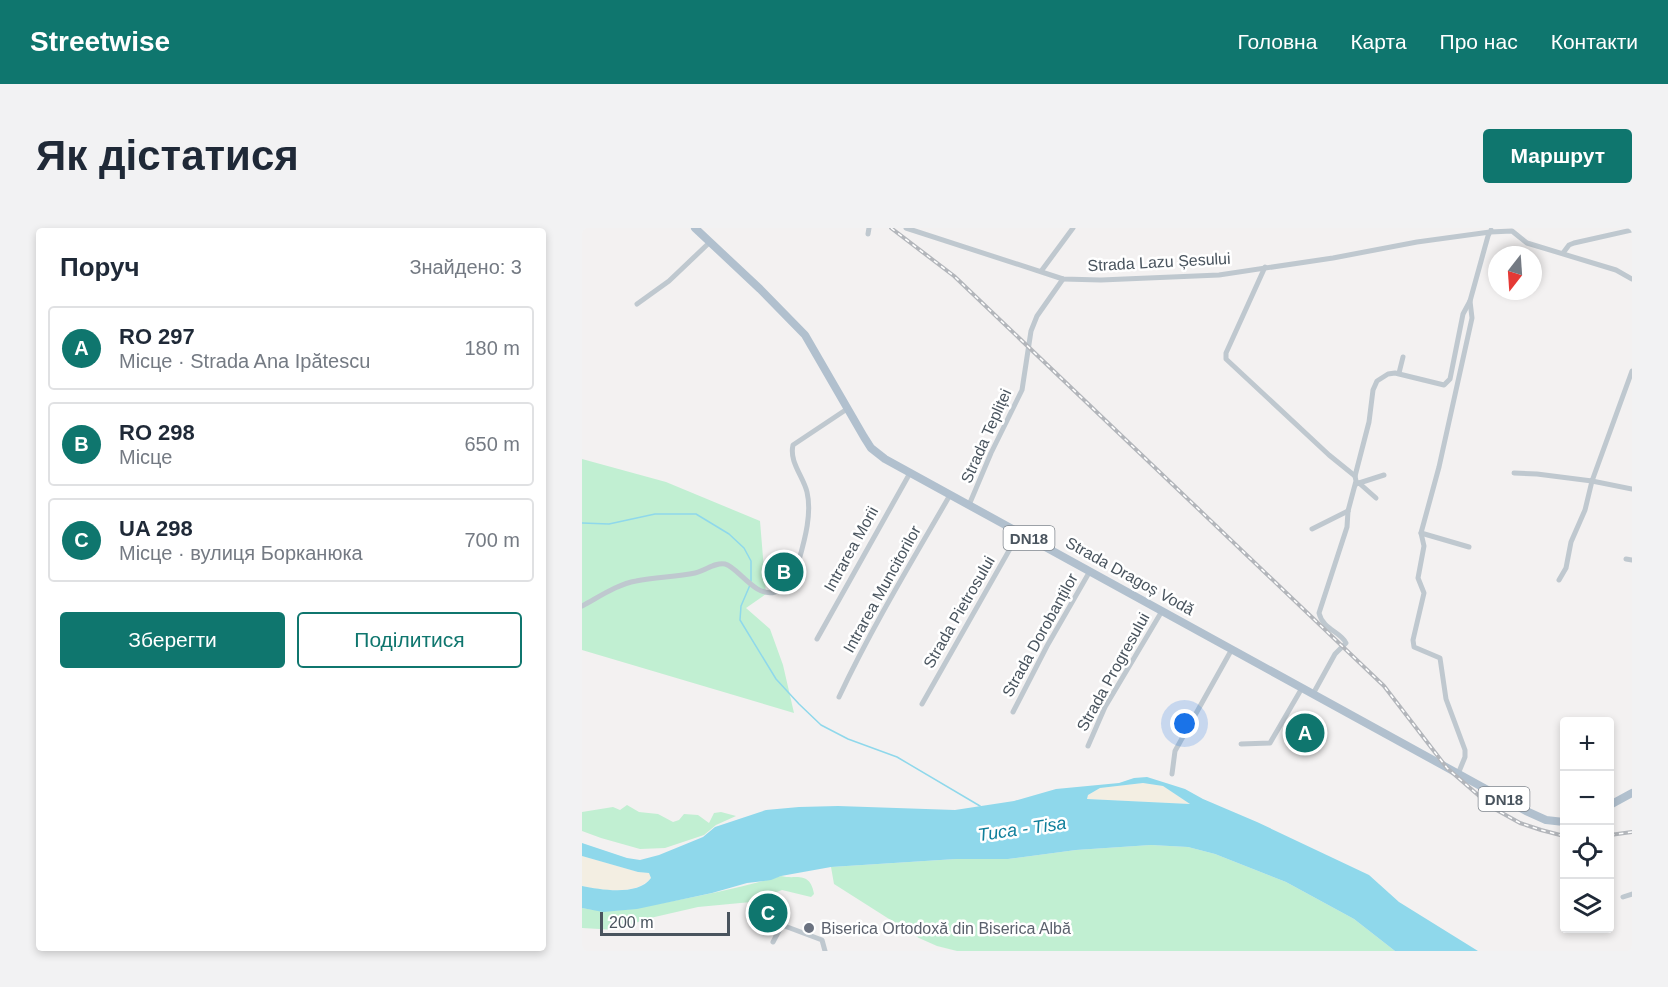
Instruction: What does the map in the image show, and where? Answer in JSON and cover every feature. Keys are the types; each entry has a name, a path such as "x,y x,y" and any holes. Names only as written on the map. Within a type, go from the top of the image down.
{"main road":[{"name":"Strada Dragoș Vodă","path":"695,228 805,335 871,448 896,466 1537,817 1560,822"},
{"path":"1614,803 1632,793"}],"street":[{"name":"Strada Lazu Șesului","path":"906,228 1042,270 1064,279 1101,280 1200,277 1491,230 1507,230 1527,243 1616,270 1632,279"},
{"path":"1042,270 1073,228"},
{"path":"1355,476 1374,386 1382,376 1398,373 1436,384 1444,385 1447,382 1451,373 1463,314 1470,301 1491,230"},
{"path":"1563,253 1569,244 1632,230"},
{"path":"637,304 669,281 710,242"},
{"path":"1265,267 1226,353 1226,359 1329,455 1355,476 1358,483 1376,498"},
{"name":"Strada Tepliței","path":"969,505 1022,390 1031,331 1037,316 1064,279"},
{"path":"1458,774 1465,757 1465,750 1446,699 1440,658 1419,650 1413,643 1424,593 1418,578 1424,546 1421,533 1439,466 1472,318 1470,301"},
{"path":"1398,373 1402,357"},
{"path":"1559,580 1566,568 1571,542 1585,510 1592,481 1632,371"},
{"path":"582,606 633,581 682,576 701,572 720,564 733,568 750,584 770,592 781,589 794,574 800,558 809,507 807,492 792,455 792,447 847,409"},
{"name":"Intrarea Morii","path":"817,639 910,473"},
{"path":"1514,473 1592,481 1632,489"},
{"path":"1358,483 1384,475"},
{"path":"1313,694 1335,654 1346,643 1343,638 1322,623 1319,613 1344,538 1348,511 1358,483"},
{"name":"Intrarea Muncitorilor","path":"839,697 881,614 950,495"},
{"path":"1312,530 1348,511"},
{"name":"Strada Pietrosului","path":"922,704 1019,533"},
{"path":"1421,533 1469,547"},
{"name":"Strada Dorobanților","path":"1013,712 1090,571"},
{"name":"Strada Progresului","path":"1088,746 1104,707 1162,611"},
{"path":"1172,774 1175,751 1232,649"},
{"path":"1241,744 1270,743 1302,688"},
{"path":"1623,897 1632,894"},
{"path":"762,910 782,925 822,940 825,951"},
{"path":"772,942 782,925"}],"green space":[{"path":"582,459 666,482 760,521 766,594 746,608 770,629 783,665 794,713 582,650"},
{"path":"627,805 639,812 658,814 673,822 679,820 684,814 698,815 709,823 714,813 721,812 736,816 716,825 704,835 665,848 640,849 582,831 582,812 613,807 620,810"},
{"path":"1151,845 1188,847 1215,854 1286,882 1354,919 1395,951 957,951 919,938 834,884 831,867 956,859 1008,859 1076,850"},
{"path":"781,876 805,879 812,886 814,894 811,897 782,890 751,902 698,907 646,919 617,930 582,928 582,908 607,911 639,908"}],"sand":[{"path":"1143,783 1163,786 1190,804 1087,799 1088,795 1100,788"},
{"path":"582,856 638,872 650,873 651,878 637,887 628,889 609,890 582,886"}],"water":[{"name":"Тиса - Tisa","path":"1147,777 1185,789 1369,875 1399,902 1478,951 1395,951 1354,919 1286,882 1215,854 1188,847 1151,845 1076,850 1008,859 956,859 831,867 747,883 637,909 603,912 582,908 582,886 609,890 629,889 645,884 651,878 649,873 582,856 582,843 640,860 659,855 703,837 715,827 766,810 838,806 955,810 1014,801 1056,789 1119,783","holes":["1143,783 1163,786 1190,804 1087,799 1088,795 1100,788"]}],"waterway":[{"path":"582,523 609,524 655,514 696,514 729,534 744,548 751,561 751,581"},
{"path":"750,585 741,606 740,620 776,679 799,704 821,725 848,739 897,757 980,806"}],"railway":[{"path":"891,228 954,276 1384,686 1447,768 1493,808 1520,823 1560,835"},
{"path":"1614,834 1632,832"}],"place":[{"name":"RO 298","path":"784,572"},
{"name":"RO 297","path":"1305,733"},
{"name":"UA 298","path":"768,913"},
{"name":"Biserica Ortodoxă din Biserica Albă","path":"809,928"}]}
